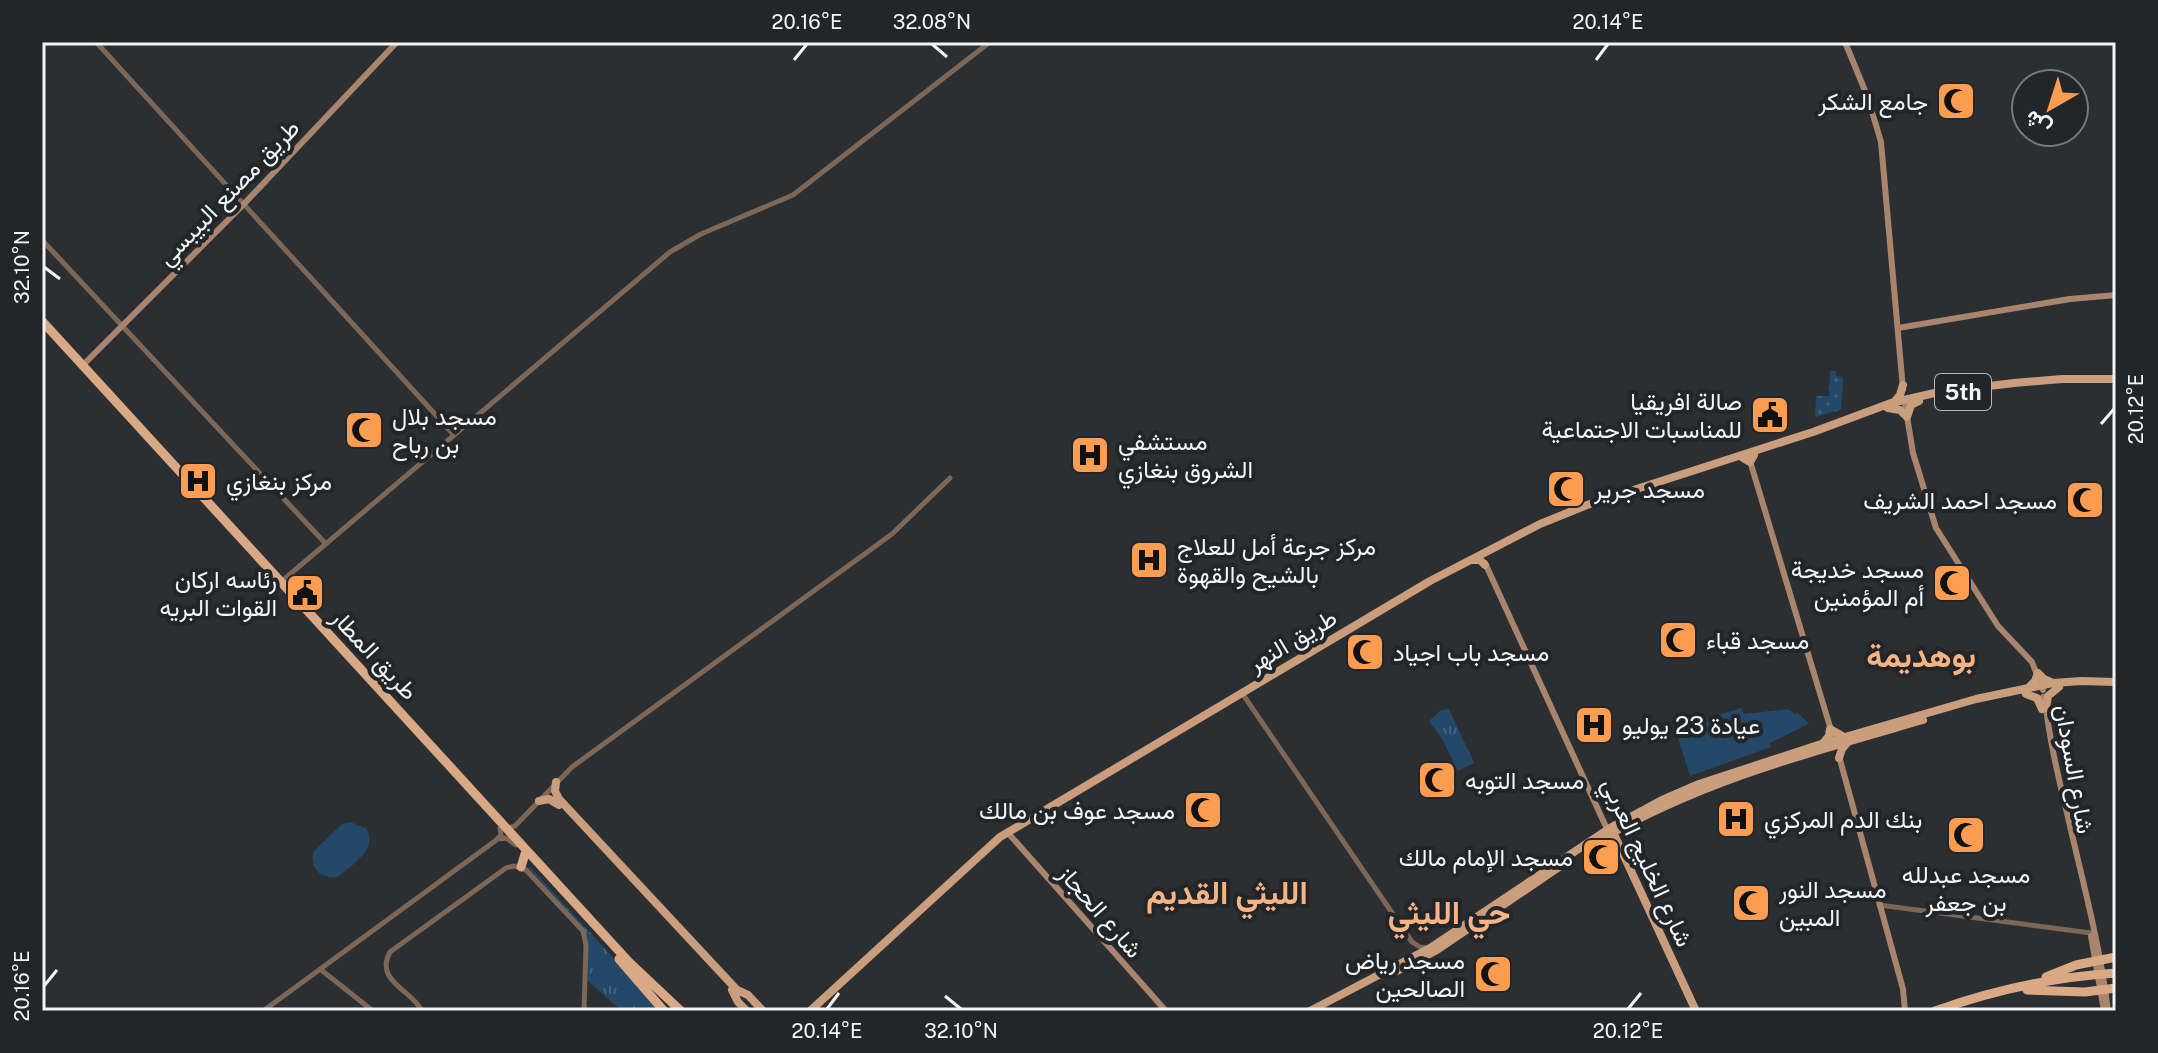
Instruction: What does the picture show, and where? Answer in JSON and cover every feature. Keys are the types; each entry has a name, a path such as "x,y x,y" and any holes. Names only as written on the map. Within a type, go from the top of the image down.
{"highway":[{"name":"طريق المطار","path":"42,324 507,827 525,862 669,1011"},
{"name":"طريق المطار","path":"42,324 507,827"},
{"name":"طريق المطار","path":"515,841 647,981 681,1011"},
{"path":"1948,1011 2027,987 2089,958 2102,956"},
{"path":"1935,1011 1982,995 2089,978 2109,986"},
{"path":"647,981 669,1011"},
{"path":"2027,987 2109,986"}],"main road":[{"name":"طريق مصنع البيبسي","path":"83,365 243,205 397,42"},
{"name":"شارع السودان","path":"1845,42 1872,107 1881,142 1903,385 1913,453 1936,528 1998,626 2030,659 2043,688"},
{"path":"1898,328 2070,299 2116,295"},
{"name":"5th","path":"1890,406 1939,392 2024,382 2084,378 2116,380"},
{"path":"1903,385 1909,393 1919,398 1909,409 1907,417"},
{"path":"1903,385 1899,397 1890,406 1907,417"},
{"name":"طريق النهر","path":"813,1011 1009,834 1430,581 1540,524 1587,505 1890,406"},
{"name":"طريق النهر","path":"813,1011 1000,837 1244,696 1288,667 1484,558 1580,511 1749,458 1890,406"},
{"path":"1749,458 1842,769 1903,989 1905,1011"},
{"name":"شارع الخليج العربي","path":"1484,558 1605,819 1614,829 1616,843 1694,1011"},
{"path":"2027,691 2038,673 2056,685"},
{"path":"1310,1011 1430,948 1599,838 1662,800 1699,784 1822,746 1833,739 1846,739 2027,691 2081,681 2116,684"},
{"path":"2044,709 2056,685"},
{"path":"2027,691 2037,698 2044,709"},
{"name":"شارع السودان","path":"2044,709 2049,750 2088,916"},
{"path":"1838,757 1846,739"},
{"path":"1822,746 1838,757"},
{"path":"556,782 557,798 621,869"},
{"path":"539,801 549,799 556,802 755,1011"},
{"path":"1322,1011 1431,954 1599,838 1605,819 1612,822 1614,829"},
{"name":"شارع الحجاز","path":"1009,834 1166,1011"},
{"path":"1599,838 1616,843"},
{"path":"2088,916 2091,933 2102,956"},
{"path":"2088,916 2109,986 2106,1011"},
{"path":"739,994 738,1002 747,1011"},
{"path":"739,994 746,994 763,1011"}],"street":[{"path":"96,42 454,435"},
{"path":"281,582 670,252 701,234 797,193 990,42"},
{"path":"42,240 326,544"},
{"path":"263,1011 495,841 572,767 892,534 950,478"},
{"path":"1244,696 1412,942 1430,948"},
{"path":"495,841 506,838 515,841"},
{"path":"422,1011 388,977 386,962 390,952 506,868 525,862 585,935 584,1011"},
{"path":"1879,905 2091,933"},
{"path":"1409,959 1413,951 1412,942"},
{"path":"320,969 373,1011"}],"green space":[{"path":"1830,371 1836,371 1836,376 1842,377 1841,410 1815,417 1816,396 1829,396"},
{"path":"1741,708 1744,714 1788,709 1798,713 1809,724 1770,743 1771,747 1690,776 1675,728"},
{"path":"1449,709 1474,763 1458,771 1429,721 1441,710"},
{"path":"350,822 366,828 369,836 367,849 338,877 322,875 315,868 313,852 342,824"},
{"path":"530,867 662,1011 622,1011 587,980 588,940 581,926"}],"place":[{"name":"جامع الشكر","path":"1956,101"},
{"name":"صالة افريقيا للمناسبات الاجتماعية","path":"1770,415"},
{"name":"مسجد بلال بن رباح","path":"364,430"},
{"name":"مستشفي الشروق بنغازي","path":"1090,455"},
{"name":"مركز بنغازي","path":"198,481"},
{"name":"مسجد جرير","path":"1566,489"},
{"name":"مسجد احمد الشريف","path":"2085,500"},
{"name":"مركز جرعة أمل للعلاج بالشيح والقهوة","path":"1149,560"},
{"name":"مسجد خديجة أم المؤمنين","path":"1952,583"},
{"name":"رئاسه اركان القوات البريه","path":"305,593"},
{"name":"مسجد قباء","path":"1678,640"},
{"name":"مسجد باب اجياد","path":"1365,652"},
{"name":"عيادة 23 يوليو","path":"1594,725"},
{"name":"مسجد التوبه","path":"1437,780"},
{"name":"مسجد عوف بن مالك","path":"1203,810"},
{"name":"بنك الدم المركزي","path":"1736,819"},
{"name":"مسجد عبدلله بن جعفر","path":"1966,835"},
{"name":"مسجد الإمام مالك","path":"1601,857"},
{"name":"مسجد النور المبين","path":"1751,903"},
{"name":"مسجد رياض الصالحين","path":"1493,974"}],"district":[{"name":"بوهديمة","path":"1921,655"},
{"name":"الليثي القديم","path":"1227,892"},
{"name":"حي الليثي","path":"1449,912"}]}
